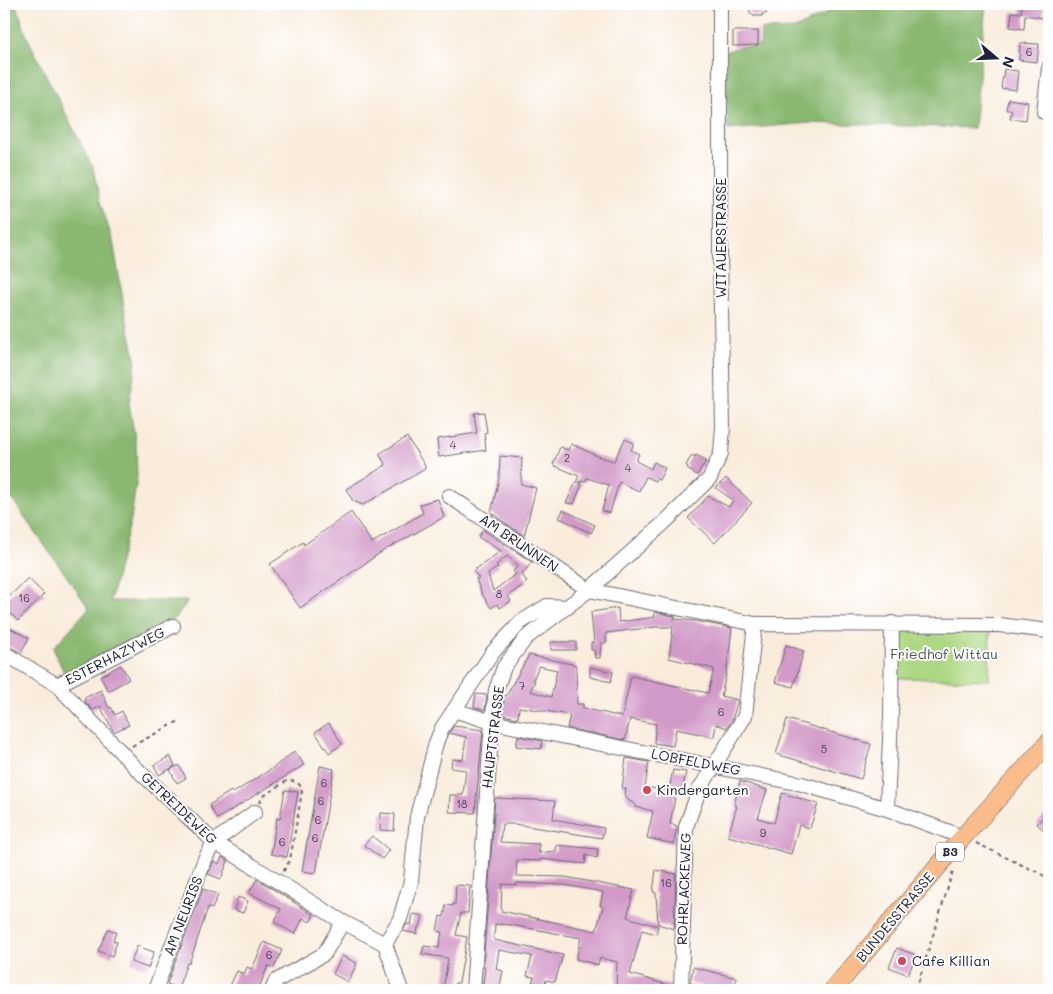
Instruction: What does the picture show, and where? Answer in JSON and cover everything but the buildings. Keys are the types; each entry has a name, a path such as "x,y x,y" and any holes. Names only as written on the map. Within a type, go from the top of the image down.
{"main road":[{"name":"BUNDESSTRASSE","path":"839,987 963,837 1044,748"}],"street":[{"name":"WITAUERSTRASSE","path":"720,4 720,251 724,427"},
{"path":"1044,112 1049,68"},
{"name":"HAUPTSTRASSE","path":"473,990 492,722 496,690 504,667 526,638 589,590 666,522 710,478 721,453 724,427"},
{"name":"AM BRUNNEN","path":"449,496 589,590"},
{"path":"589,590 755,624 999,624 1049,631"},
{"path":"400,990 385,944 400,919 411,881 416,817 436,743 442,728 493,652 520,622 547,606 568,607"},
{"path":"887,809 892,623"},
{"name":"ROHRLACKEWEG","path":"684,990 686,827 699,790 745,716 755,624"},
{"name":"ESTERHAZYWEG","path":"57,685 173,626"},
{"name":"GETREIDEWEG","path":"4,653 57,685 121,752 214,842 343,922 385,944"},
{"name":"LOBFELDWEG","path":"454,710 492,722 802,784 887,809 963,837"},
{"path":"214,842 255,812"},
{"name":"AM NEURISS","path":"156,990 205,859 214,842"},
{"path":"272,990 276,981 324,954 343,922"}],"path":[{"path":"121,752 181,720"},
{"path":"255,812 259,812 262,796 288,780 300,784 302,792 290,860 278,881"},
{"path":"963,837 1049,878"},
{"path":"916,990 955,864"}],"green space":[{"path":"4,4 16,4 27,37 93,168 100,202 113,241 136,362 129,403 136,446 137,477 131,519 110,601 188,601 175,619 65,675 53,648 89,608 4,488"},
{"path":"844,4 986,4 974,128 810,123 728,130 725,52 739,47 760,46 761,30 795,29"},
{"name":"Friedhof Wittau","path":"899,628 990,631 989,680 897,678"}],"place":[{"name":"Kindergarten","path":"647,790"},
{"name":"Cafe Killian","path":"902,961"}]}
